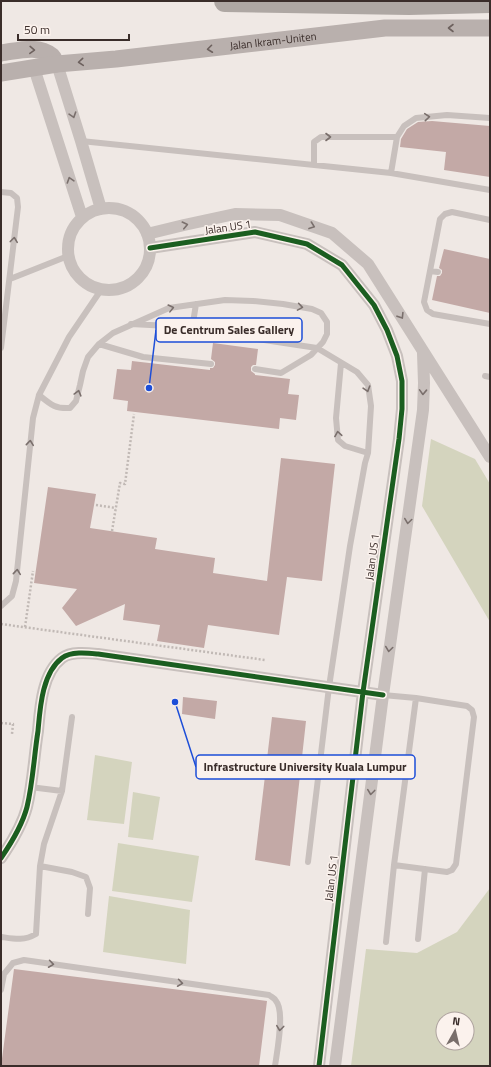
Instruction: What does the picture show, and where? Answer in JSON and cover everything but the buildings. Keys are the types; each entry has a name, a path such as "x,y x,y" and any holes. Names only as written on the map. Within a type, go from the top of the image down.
{"highway":[{"path":"225,1 409,4 490,2"}],"main road":[{"name":"Jalan Ikram-Uniten","path":"1,73 57,64 116,59 385,28 490,28"},
{"path":"1,53 28,49 41,51 51,56 57,64"}],"street":[{"path":"57,64 101,209"},
{"path":"34,68 82,217"},
{"path":"115,208 129,213 140,222 147,234 150,248 149,260 144,271 136,280 125,287 114,290 101,290 89,286 79,278 72,268 68,256 68,246 70,235 75,225 82,217 101,209 115,208"},
{"name":"Jalan US 1","path":"147,234 235,214 280,215 332,234 368,264 423,353 423,410 383,695 335,1066"},
{"name":"Jalan US 1","path":"150,248 255,232 307,244 342,265 374,305 387,330 397,356 402,381 402,409 398,447 363,692 319,1066"},
{"path":"423,353 490,457"},
{"path":"1,858 13,840 27,807 41,702 45,685 52,670 63,657 78,653 98,654 383,695"}],"lane":[{"path":"391,174 397,137 404,126 416,118 447,115 490,118"},
{"path":"314,165 314,142 321,137 397,137"},
{"path":"81,141 391,174 490,190"},
{"path":"1,192 12,193 17,198 18,207 1,348"},
{"path":"490,220 452,212 445,214 440,219 424,302 427,310 433,314 490,324"},
{"path":"10,279 68,256"},
{"path":"430,270 438,272"},
{"path":"1,606 12,596 16,581 33,418 39,395 69,338 101,290"},
{"path":"39,395 52,405 60,408 70,408 76,401 88,357 98,344 113,333 169,308 225,300 283,304 312,308 322,313 327,322 326,334 323,342 311,355 281,373 255,369"},
{"path":"192,329 196,304"},
{"path":"131,324 169,326 318,348 357,372 368,386 371,406 368,454 350,546 329,688 308,862"},
{"path":"98,344 143,357 211,364"},
{"path":"341,363 336,418 338,440 345,446 368,454"},
{"path":"383,695 416,698 468,706 472,710 474,717 456,864 452,870 447,872 394,865"},
{"path":"386,942 394,865 416,698"},
{"path":"2,938 30,938 36,934 40,866 44,844 62,791 72,717"},
{"path":"30,787 62,791"},
{"path":"40,866 72,872 86,877 90,888 88,914"},
{"path":"418,940 425,869"},
{"path":"1,990 4,974 13,963 24,960 269,995 276,1000 281,1018 275,1066"}],"path":[{"path":"112,531 120,483 125,484 134,414"},
{"path":"96,505 116,508"},
{"path":"25,628 33,571"},
{"path":"1,624 265,660"},
{"path":"1,722 14,724 12,734"}],"green space":[{"path":"431,439 475,459 490,484 490,622 422,506"},
{"path":"95,755 132,762 124,824 87,820"},
{"path":"133,792 160,797 153,840 128,837"},
{"path":"118,843 199,856 192,902 112,891"},
{"path":"490,888 490,1066 351,1066 366,949 417,953 457,932"},
{"path":"109,896 190,910 186,964 103,952"}],"cycle path":[{"path":"150,248 255,232 307,244 342,265 374,305 387,330 397,356 402,381 402,409 399,439 363,692 319,1066"},
{"path":"1,858 16,834 27,807 32,779 41,702 46,682 55,664 70,654 98,654 383,695"}],"place":[{"name":"De Centrum Sales Gallery","path":"149,388"},
{"name":"Infrastructure University Kuala Lumpur","path":"175,702"}]}
